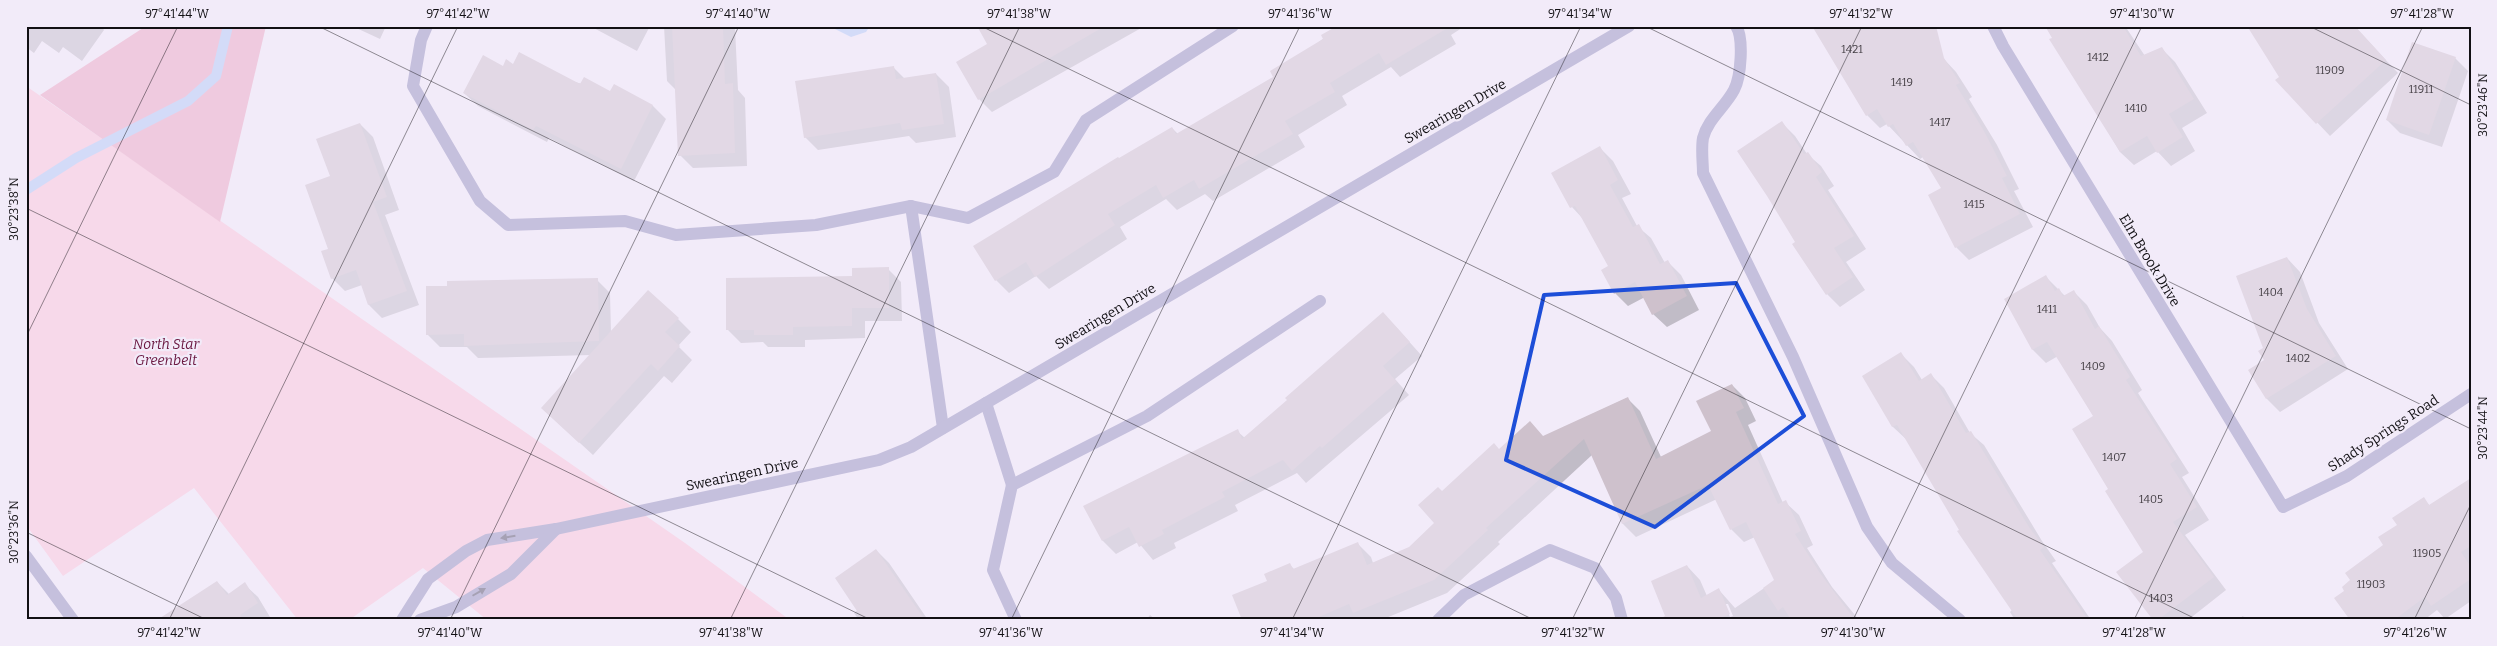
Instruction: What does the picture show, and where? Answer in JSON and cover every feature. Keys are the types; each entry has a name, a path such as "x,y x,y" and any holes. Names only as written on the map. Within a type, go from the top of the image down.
{"street":[{"path":"427,26 421,40 413,86 480,201 508,225 625,222 676,236 816,226 911,206 968,218 1054,172 1086,120 1233,26"},
{"name":"Swearingen Drive","path":"402,620 428,579 466,551 487,540 556,529 879,460 911,448 1629,26"},
{"path":"1736,26 1741,32 1740,62 1735,89 1711,120 1703,139 1703,173 1793,357 1867,527 1892,563 1960,620"},
{"name":"Elm Brook Drive","path":"1993,26 2003,46 2283,507"},
{"path":"911,206 943,428"},
{"path":"1012,485 1148,416 1320,301"},
{"name":"Shady Springs Road","path":"2283,507 2347,476 2471,394"},
{"path":"986,403 1012,485 993,570 1016,620"},
{"path":"420,620 456,607 511,574 556,529"},
{"path":"1438,620 1464,595 1550,550 1595,568 1616,598 1622,620"},
{"path":"26,556 73,620"}],"highlighted area":[{"path":"1736,283 1804,416 1655,527 1506,460 1544,295"}],"green space":[{"name":"North Star Greenbelt","path":"26,86 685,543 790,620 487,620 423,568 349,620 298,620 194,488 63,576 26,525"}],"shaded area":[{"path":"146,26 266,26 220,222 40,95"}],"water":[{"path":"818,26 870,26 866,32 851,37 831,27 822,29"}],"building":[{"path":"672,26 723,26 725,84 733,83 735,153 678,156"},
{"path":"977,26 1105,26 978,100 956,62 987,44"},
{"path":"1337,26 1451,26 1386,65 1379,53 1330,83 1335,92 1285,121 1293,134 1199,189 1194,180 1163,198 1156,185 1108,214 1115,225 1035,277 1026,262 995,281 973,246 1118,157 1172,127 1176,134 1273,77 1270,71 1323,39 1321,35"},
{"path":"1812,26 1936,26 1944,58 1960,83 1956,85 1984,131 2007,176 2002,178 2020,214 1955,248 1928,195 1941,188 1913,142 1906,146 1893,124 1888,127 1877,109 1866,116"},
{"path":"2045,26 2123,26 2141,56 2162,47 2194,99 2169,114 2183,137 2157,153 2147,136 2120,152 2049,39 2052,38"},
{"path":"2247,26 2355,26 2386,60 2316,124 2275,80 2279,77"},
{"path":"2412,42 2456,57 2429,135 2386,120"},
{"path":"519,52 580,84 584,77 610,91 614,84 653,105 621,169 536,126 533,130 463,93 483,55 503,66 506,59 513,64"},
{"path":"894,66 896,79 936,73 944,124 902,130 900,123 804,138 795,81"},
{"path":"1782,121 1804,154 1808,152 1822,172 1816,177 1854,236 1834,248 1853,277 1826,295 1792,244 1795,242 1737,151"},
{"path":"360,123 387,197 373,202 407,291 368,305 356,270 331,279 321,251 328,249 305,185 330,176 316,139"},
{"path":"1600,146 1618,180 1610,185 1633,227 1639,224 1660,264 1668,260 1687,296 1652,315 1635,282 1614,294 1601,270 1608,266 1575,206 1570,208 1551,173"},
{"path":"2287,257 2307,309 2336,356 2266,399 2248,370 2264,360 2258,351 2263,348 2236,276"},
{"path":"889,267 889,308 852,308 852,326 793,327 793,335 754,335 754,330 726,330 726,278 852,276 852,268"},
{"path":"2046,275 2055,291 2059,288 2063,296 2074,290 2095,329 2099,326 2130,377 2126,380 2177,459 2170,464 2197,507 2173,522 2214,577 2158,620 2153,620 2116,572 2143,552 2105,491 2108,489 2072,429 2093,416 2047,342 2032,350 2004,299"},
{"path":"598,278 599,341 464,346 464,334 426,335 426,286 447,286 447,281"},
{"path":"648,290 679,318 665,332 680,346 658,371 651,364 579,443 541,408"},
{"path":"1383,312 1410,342 1383,366 1397,382 1322,448 1320,446 1292,471 1283,460 1222,492 1225,497 1162,530 1164,534 1139,547 1129,527 1102,541 1083,506 1238,429 1242,439 1287,400 1285,398"},
{"path":"1901,352 1919,381 1931,373 1966,433 1971,431 2029,527 2044,547 2040,550 2088,620 2018,620 1957,531 1959,530 1897,425 1892,427 1862,376"},
{"path":"1732,384 1744,408 1736,412 1778,504 1786,500 1801,531 1795,534 1820,573 1855,620 1791,620 1783,607 1778,611 1763,588 1774,580 1746,522 1730,530 1708,485 1622,524 1584,439 1486,528 1488,530 1434,580 1353,613 1349,604 1312,620 1242,620 1232,595 1267,581 1264,574 1290,563 1293,569 1358,542 1367,565 1409,547 1434,523 1418,505 1438,487 1442,491 1494,443 1499,449 1530,421 1543,436 1628,397 1656,459 1711,431 1696,401"},
{"path":"2471,478 2471,546 2461,552 2471,567 2471,579 2431,606 2425,597 2394,620 2350,620 2334,598 2344,591 2342,587 2350,580 2345,573 2383,545 2378,537 2397,525 2392,518 2424,497 2429,505"},
{"path":"876,549 925,620 863,620 835,578"},
{"path":"1687,565 1701,598 1719,588 1730,614 1716,620 1658,620 1665,616 1651,581"},
{"path":"217,581 227,595 245,582 258,603 240,615 244,620 157,620"}],"waterway":[{"path":"26,190 76,158 188,101 216,76 228,26"}]}
